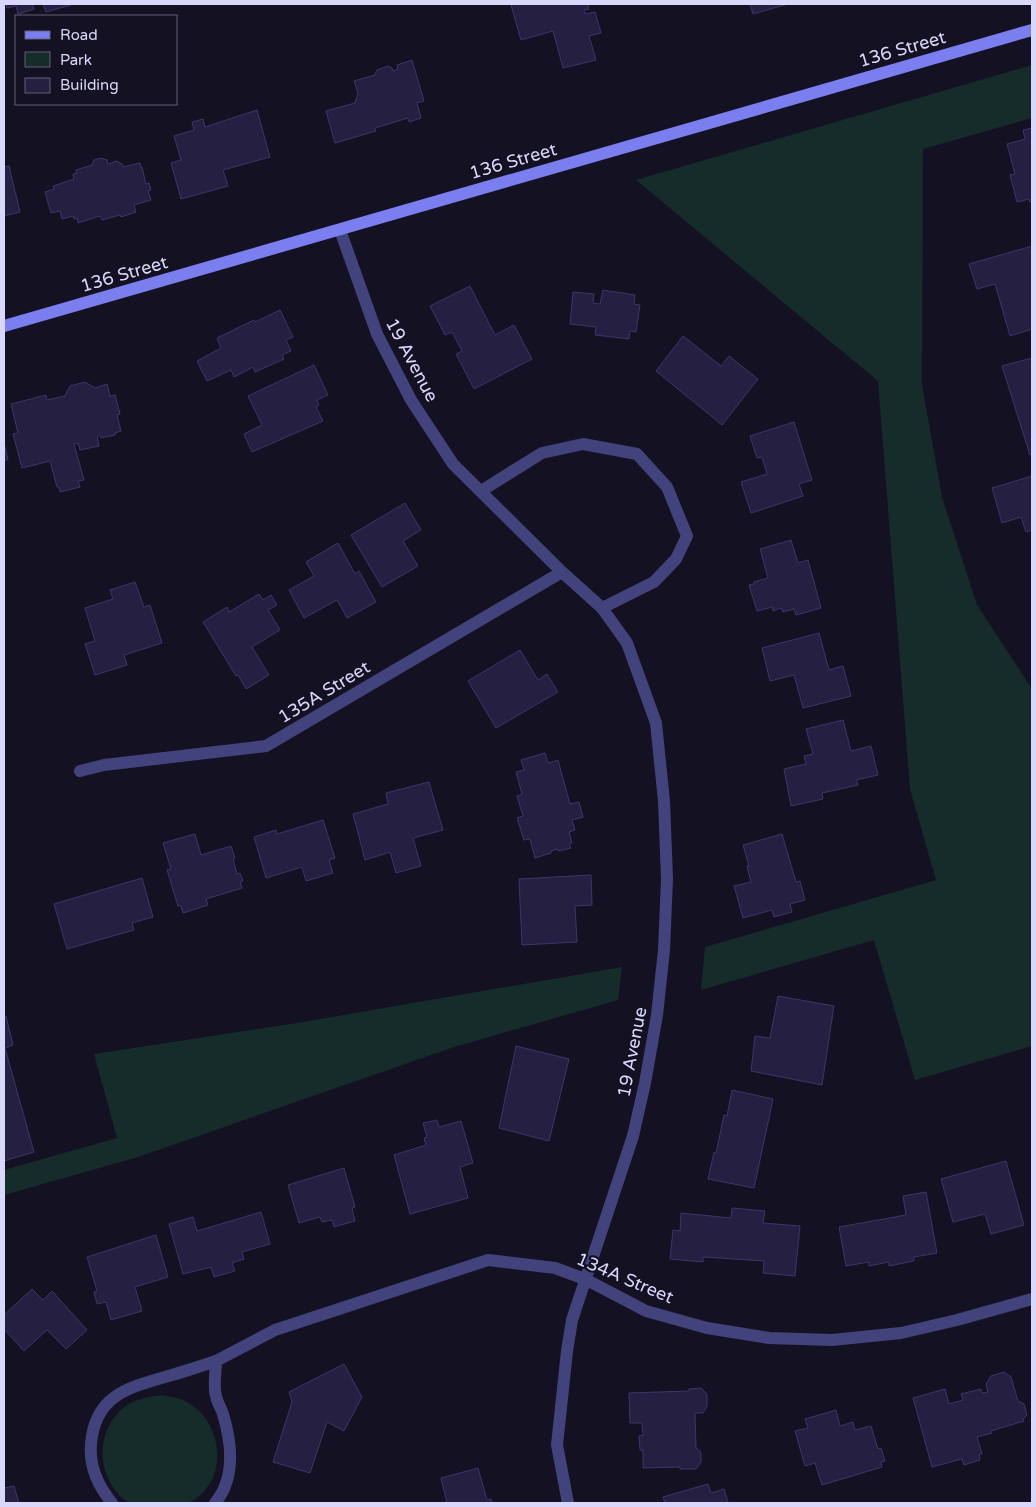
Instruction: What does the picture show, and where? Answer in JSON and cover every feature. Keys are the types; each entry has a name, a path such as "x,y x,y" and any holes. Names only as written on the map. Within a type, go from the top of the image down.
{"street":[{"name":"136 Street","path":"4,326 1032,30"},
{"name":"19 Avenue","path":"340,230 377,334 411,400 453,464 562,572 602,608 627,644 656,723 664,801 667,878 664,950 658,1015 645,1083 632,1136 572,1320 557,1445 568,1503"},
{"path":"481,492 542,454 584,444 637,454 667,487 687,536 676,559 654,582 602,608"},
{"name":"135A Street","path":"80,771 104,765 266,746 562,572"},
{"name":"134A Street","path":"112,1503 96,1481 90,1456 92,1430 103,1407 123,1390 216,1361 275,1330 488,1260 555,1268 584,1279 646,1311 707,1328 769,1338 832,1340 901,1332 957,1320 1032,1299"},
{"path":"215,1503 226,1484 231,1462 223,1416 215,1395 216,1361"}],"green space":[{"path":"1032,65 1032,118 923,149 922,385 942,497 977,605 1032,689 1032,1046 915,1080 874,940 701,990 705,947 936,880 910,789 878,381 636,180"},
{"path":"622,967 618,1000 454,1047 138,1157 4,1195 4,1170 117,1138 94,1054 297,1023"},
{"path":"161,1395 180,1399 191,1404 207,1421 213,1431 216,1443 217,1455 213,1478 197,1498 188,1503 130,1503 124,1500 117,1492 106,1474 103,1442 111,1422 126,1406 138,1400"}],"building":[{"path":"6,4 32,4 34,9 18,14 16,6 7,8"},
{"path":"43,4 71,4 71,5 46,12"},
{"path":"588,4 589,9 584,10 585,14 595,12 601,33 589,36 596,60 563,68 553,31 521,40 511,5"},
{"path":"750,4 788,4 753,14"},
{"path":"412,60 424,101 417,103 421,118 409,122 408,118 375,128 376,131 335,143 326,111 355,103 358,93 354,81 375,75 377,70 388,66 393,71 398,69 397,65"},
{"path":"257,110 270,157 223,170 228,186 181,199 171,163 181,160 174,136 194,130 192,122 203,119 205,127"},
{"path":"1032,128 1032,201 1030,202 1029,199 1017,202 1010,175 1015,174 1007,144 1025,139 1023,130"},
{"path":"101,158 107,160 108,164 117,161 123,167 140,163 146,184 149,183 151,190 148,191 151,200 134,205 136,212 102,220 100,216 78,223 77,218 74,219 73,216 62,219 60,211 51,213 45,192 54,189 53,186 74,179 73,174 77,173 76,170 92,165 94,160"},
{"path":"9,166 20,212 4,216 4,167"},
{"path":"1032,246 1032,329 1010,336 995,284 977,289 969,264"},
{"path":"470,286 495,335 514,325 532,359 474,389 456,354 462,351 452,332 445,335 430,306"},
{"path":"603,290 635,295 634,304 640,305 636,332 630,331 629,339 595,335 596,327 570,324 573,292 594,294 593,303 600,304"},
{"path":"280,310 293,337 286,340 291,351 282,355 284,359 255,372 253,367 234,377 231,370 207,381 197,361 221,348 217,338"},
{"path":"683,336 721,366 729,356 758,379 722,425 656,371"},
{"path":"1032,358 1032,454 1030,455 1002,366"},
{"path":"314,365 328,395 317,400 319,405 316,407 323,421 252,452 244,434 262,425 248,396"},
{"path":"85,382 95,388 107,384 110,396 115,395 120,414 117,415 121,431 115,433 115,435 101,438 100,435 97,436 99,446 80,450 78,443 74,444 84,480 78,481 80,487 60,492 50,461 22,468 13,434 18,433 11,404 46,395 47,400 65,396 70,386"},
{"path":"794,422 812,480 799,484 803,496 751,513 741,482 767,474 762,457 757,458 750,436"},
{"path":"4,443 8,459 4,461"},
{"path":"1032,476 1032,530 1026,532 1021,517 1002,523 992,488"},
{"path":"405,503 421,530 403,541 418,566 382,587 351,535"},
{"path":"791,540 798,563 808,560 821,608 796,615 794,609 783,612 781,608 773,611 772,607 757,611 749,585 768,578 760,549"},
{"path":"338,543 355,574 359,571 376,602 347,618 337,600 304,618 289,590 314,576 306,562"},
{"path":"135,582 144,607 150,605 162,643 124,655 127,665 95,675 85,644 95,641 85,608 113,599 110,590"},
{"path":"259,594 263,600 271,595 277,605 268,610 280,630 252,647 269,675 246,689 203,622 227,607 229,612"},
{"path":"819,633 829,670 843,666 851,696 803,708 794,675 770,681 762,648"},
{"path":"520,650 538,680 547,674 558,692 496,728 468,681"},
{"path":"843,720 851,751 871,746 878,775 856,780 858,785 822,793 823,799 791,806 784,769 806,764 804,756 813,754 806,729"},
{"path":"545,753 548,763 558,760 570,804 579,802 583,817 572,820 575,830 569,832 572,843 569,844 571,848 558,851 557,849 535,858 530,839 524,840 517,818 523,816 517,796 522,794 516,772 524,770 521,760"},
{"path":"429,782 443,830 413,838 421,866 396,873 390,852 365,860 353,814 388,804 386,793"},
{"path":"323,820 335,858 329,860 333,873 306,881 302,867 266,878 254,837 276,830 277,834"},
{"path":"195,834 201,855 231,846 237,874 240,873 243,881 240,882 242,888 206,899 208,905 183,913 181,906 178,906 167,870 171,869 163,843"},
{"path":"782,834 796,882 800,881 805,900 790,904 792,912 774,917 772,910 743,918 734,886 751,882 743,845"},
{"path":"591,875 592,905 575,906 577,942 522,945 519,879"},
{"path":"142,878 153,917 132,923 134,930 67,949 54,904"},
{"path":"778,996 834,1006 822,1085 751,1071 755,1036 770,1038"},
{"path":"6,1016 13,1045 5,1048 34,1152 4,1161 4,1017"},
{"path":"516,1046 569,1059 549,1141 499,1128"},
{"path":"732,1090 773,1099 754,1188 708,1179 724,1115 727,1116"},
{"path":"437,1120 439,1127 461,1121 473,1163 460,1167 468,1198 410,1214 394,1155 426,1145 424,1138 427,1137 423,1123"},
{"path":"1006,1161 1024,1225 991,1234 985,1214 953,1222 941,1179"},
{"path":"344,1168 355,1207 352,1208 355,1221 334,1227 332,1220 322,1222 320,1217 299,1223 288,1185"},
{"path":"926,1192 937,1253 914,1257 914,1261 889,1266 889,1262 869,1266 869,1262 846,1266 839,1227 906,1215 903,1196"},
{"path":"732,1208 765,1211 763,1223 800,1226 795,1276 763,1273 764,1261 703,1257 703,1262 670,1259 673,1230 680,1231 681,1213 731,1218"},
{"path":"261,1212 270,1244 242,1252 244,1259 232,1263 235,1271 214,1277 211,1267 183,1274 169,1224 193,1217 197,1231"},
{"path":"156,1235 168,1277 135,1287 142,1311 111,1320 106,1302 97,1304 94,1292 97,1291 87,1257"},
{"path":"32,1289 43,1300 52,1291 87,1330 66,1349 47,1330 24,1351 4,1329 4,1315"},
{"path":"344,1364 362,1397 344,1431 327,1422 310,1473 273,1462 292,1402 289,1392"},
{"path":"1004,1372 1011,1377 1018,1401 1024,1404 1027,1415 1023,1419 1024,1421 977,1437 982,1454 979,1454 980,1460 964,1465 962,1459 932,1467 913,1398 945,1389 949,1404 963,1400 961,1394 981,1389 982,1393 988,1392 986,1384 991,1376"},
{"path":"701,1388 707,1394 707,1406 703,1413 695,1413 696,1448 701,1452 701,1462 696,1469 680,1469 680,1467 643,1468 643,1450 640,1450 639,1436 643,1435 642,1423 630,1423 629,1393 689,1391 689,1389"},
{"path":"836,1410 840,1426 853,1422 855,1430 871,1426 878,1449 881,1448 885,1461 881,1462 882,1467 822,1485 815,1463 805,1466 795,1431 808,1428 805,1419"},
{"path":"478,1468 487,1500 491,1499 492,1503 447,1503 441,1478"},
{"path":"708,1484 711,1493 724,1489 728,1503 665,1503 663,1497"},
{"path":"14,1486 19,1503 4,1503 4,1488"}]}
